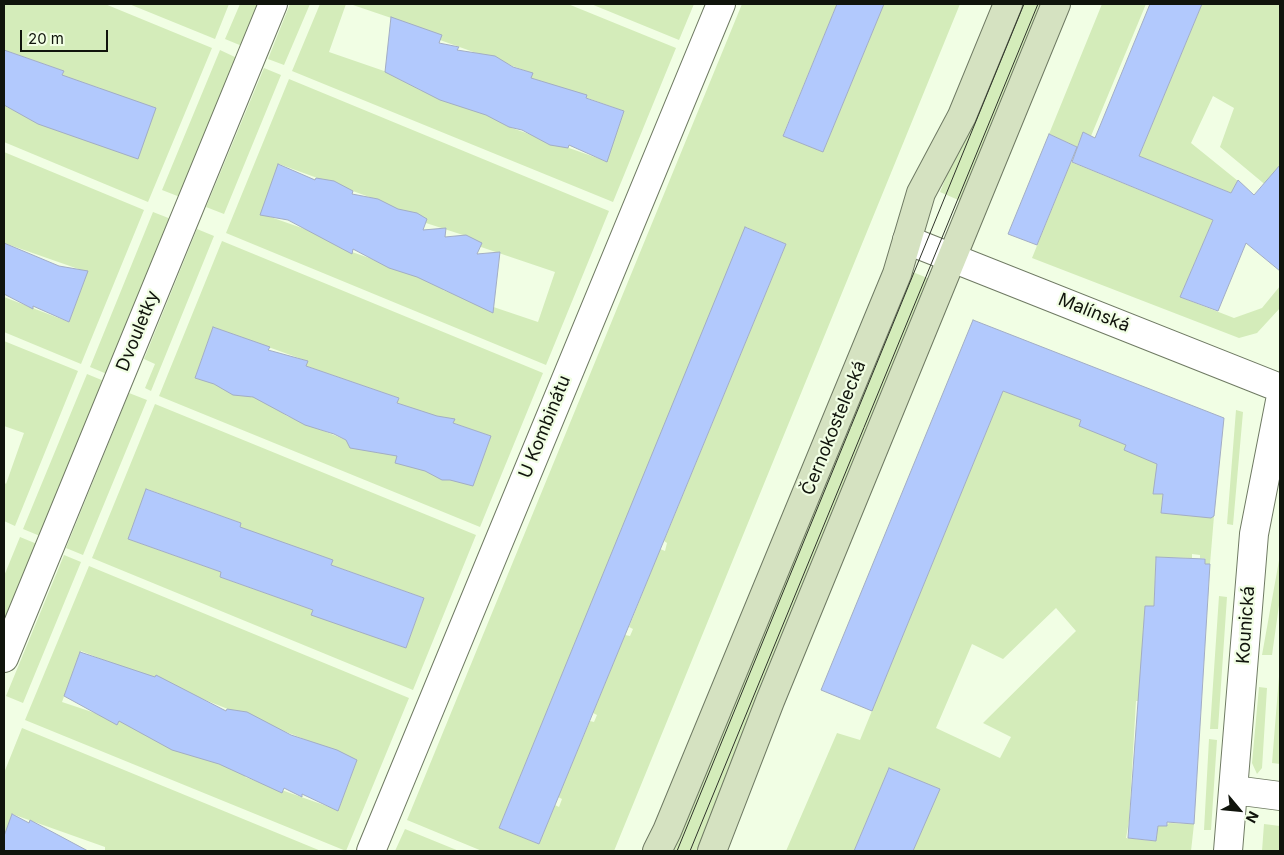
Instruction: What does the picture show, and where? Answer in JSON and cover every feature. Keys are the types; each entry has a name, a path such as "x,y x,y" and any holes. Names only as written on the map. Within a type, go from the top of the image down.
{"main road":[{"name":"Černokostelecká","path":"657,851 668,831 884,305 921,193 962,116 1008,4"},
{"path":"712,851 774,692 1056,4"}],"street":[{"name":"Dvouletky","path":"4,658 273,4"},
{"name":"U Kombinátu","path":"371,851 721,4"},
{"name":"Malínská","path":"907,240 1280,388"},
{"name":"Kounická","path":"1228,851 1254,534 1280,401"},
{"path":"1234,790 1280,796"}],"green space":[{"path":"4,4 105,4 212,48 148,202 4,142 4,105 8,108 100,88 62,76 64,71 4,50"},
{"path":"129,4 229,4 215,39"},
{"path":"240,4 260,4 242,46 225,39"},
{"path":"290,4 310,4 284,65 268,59"},
{"path":"320,4 346,4 329,52 387,72 420,90 477,109 512,128 606,161 624,111 531,78 532,73 440,40 403,22 350,4 568,4 676,48 613,202 292,71"},
{"path":"591,4 694,4 679,40"},
{"path":"742,4 837,4 783,135 823,152 884,4 960,4 614,851 482,851 407,820","holes":["746,227 786,244 664,541 667,543 665,551 660,549 629,627 633,629 630,636 625,635 593,713 597,715 594,722 590,721 558,797 562,799 559,807 555,805 539,844 499,828"]},
{"path":"1017,4 1045,4 963,202 940,192"},
{"path":"1102,4 1146,4 1091,136 1083,133 1077,147 1049,134"},
{"path":"1202,4 1280,4 1280,165 1267,180 1280,191 1280,197 1220,147 1234,108 1213,96 1191,143 1238,181 1231,193 1139,156"},
{"path":"220,50 237,58 180,197 162,190"},
{"path":"264,68 281,75 224,214 206,207"},
{"path":"289,79 609,211 546,365 226,233","holes":["279,164 372,198 426,223 463,235 481,247 555,272 538,322 443,290 445,284 352,252 316,233 262,214"]},
{"path":"4,152 144,210 81,364 4,332 4,297 69,322 87,272 4,243"},
{"path":"1071,162 1213,220 1180,297 1234,318 1262,308 1280,286 1280,308 1257,333 1239,338 1032,258"},
{"path":"153,212 171,219 107,374 90,367"},
{"path":"197,229 214,236 151,391 145,388 155,364 144,359"},
{"path":"222,241 543,373 480,527 159,396","holes":["213,327 307,361 306,366 399,398 397,403 490,436 473,486 473,481 381,448 378,453 287,416 254,393 251,398 252,392 217,380 214,385 215,379 195,378"]},
{"path":"908,270 932,280 699,851 670,851"},
{"path":"4,341 78,371 15,526 4,521 4,482 6,484 24,433 4,426"},
{"path":"87,374 104,381 40,536 23,529"},
{"path":"1003,391 1081,419 1079,426 1086,429 1089,422 1161,460 1154,494 1163,494 1161,513 1214,516 1210,564 1205,564 1205,558 1200,558 1200,555 1192,554 1192,558 1156,557 1154,606 1145,606 1143,641 1147,701 1136,701 1129,821 1126,838 1156,841 1158,826 1166,826 1169,823 1194,824 1191,851 913,851 939,789 889,768 854,851 786,851 837,733 860,740","holes":["1056,608 1076,631 983,723 1011,737 1000,758 936,728 972,644 1003,659"]},
{"path":"129,393 147,400 83,555 66,548"},
{"path":"155,404 476,535 413,690 92,558","holes":["147,489 241,523 239,528 333,560 331,565 424,598 406,648 312,614 313,610 220,577 221,572 128,539"]},
{"path":"1236,410 1243,412 1233,525 1227,524"},
{"path":"20,537 37,544 4,625 4,576"},
{"path":"64,555 81,562 23,703 6,696"},
{"path":"1280,555 1280,598 1272,655 1262,655"},
{"path":"89,566 409,698 346,851 25,720","holes":["81,651 357,760 338,810 245,777 246,771 119,721 62,702"]},
{"path":"1219,596 1227,597 1218,729 1210,729"},
{"path":"1280,664 1280,764 1272,763"},
{"path":"1259,687 1267,688 1262,768 1257,774 1252,763"},
{"path":"22,728 321,851 105,851 105,847 12,814 4,836 4,773"},
{"path":"1209,739 1217,740 1211,830 1204,830"},
{"path":"1264,824 1280,826 1280,851 1262,851"},
{"path":"405,829 459,851 395,851"}],"building":[{"path":"837,4 884,4 823,152 783,136"},
{"path":"1150,4 1202,4 1139,156 1231,193 1238,180 1254,195 1280,165 1280,271 1246,243 1218,311 1180,297 1213,220 1072,162 1083,132 1095,138"},
{"path":"391,17 442,35 439,43 459,47 457,50 495,56 513,67 533,73 531,78 587,95 586,98 624,111 607,162 569,145 568,148 550,145 522,130 509,127 486,115 440,100 385,72"},
{"path":"4,50 64,71 62,75 156,108 138,159 38,124 4,105"},
{"path":"1049,134 1077,147 1037,245 1008,234"},
{"path":"278,164 315,180 316,178 334,181 353,191 352,194 378,199 398,209 417,213 427,219 423,230 446,228 445,237 466,235 482,243 477,254 500,252 493,313 417,277 389,268 353,249 352,254 288,220 260,215"},
{"path":"745,227 786,244 539,844 499,828"},
{"path":"4,243 59,266 88,271 69,322 33,306 33,309 4,294"},
{"path":"973,320 1224,418 1214,516 1211,518 1161,513 1163,494 1153,494 1157,464 1124,450 1126,445 1079,426 1081,420 1003,391 872,711 821,690"},
{"path":"213,327 270,347 268,350 308,361 306,366 399,398 397,403 437,416 455,419 453,423 491,436 473,486 450,480 442,480 425,471 395,463 397,456 350,448 346,440 334,434 305,425 253,397 233,395 214,384 195,378"},
{"path":"146,489 241,523 240,527 333,560 331,565 424,598 406,648 311,615 313,610 220,577 221,572 128,539"},
{"path":"1156,557 1205,559 1205,564 1210,564 1194,824 1167,822 1167,826 1158,826 1156,841 1128,838 1145,606 1154,606"},
{"path":"80,652 155,677 156,675 226,711 227,709 247,712 291,735 337,750 357,760 338,811 302,794 302,797 284,788 282,793 219,764 172,750 119,721 117,725 64,696"},
{"path":"889,768 940,789 913,851 854,851"},
{"path":"12,814 29,823 30,820 88,851 4,851 4,836"}],"tram line":[{"path":"677,851 1024,4"},
{"path":"690,851 1038,4"}]}
